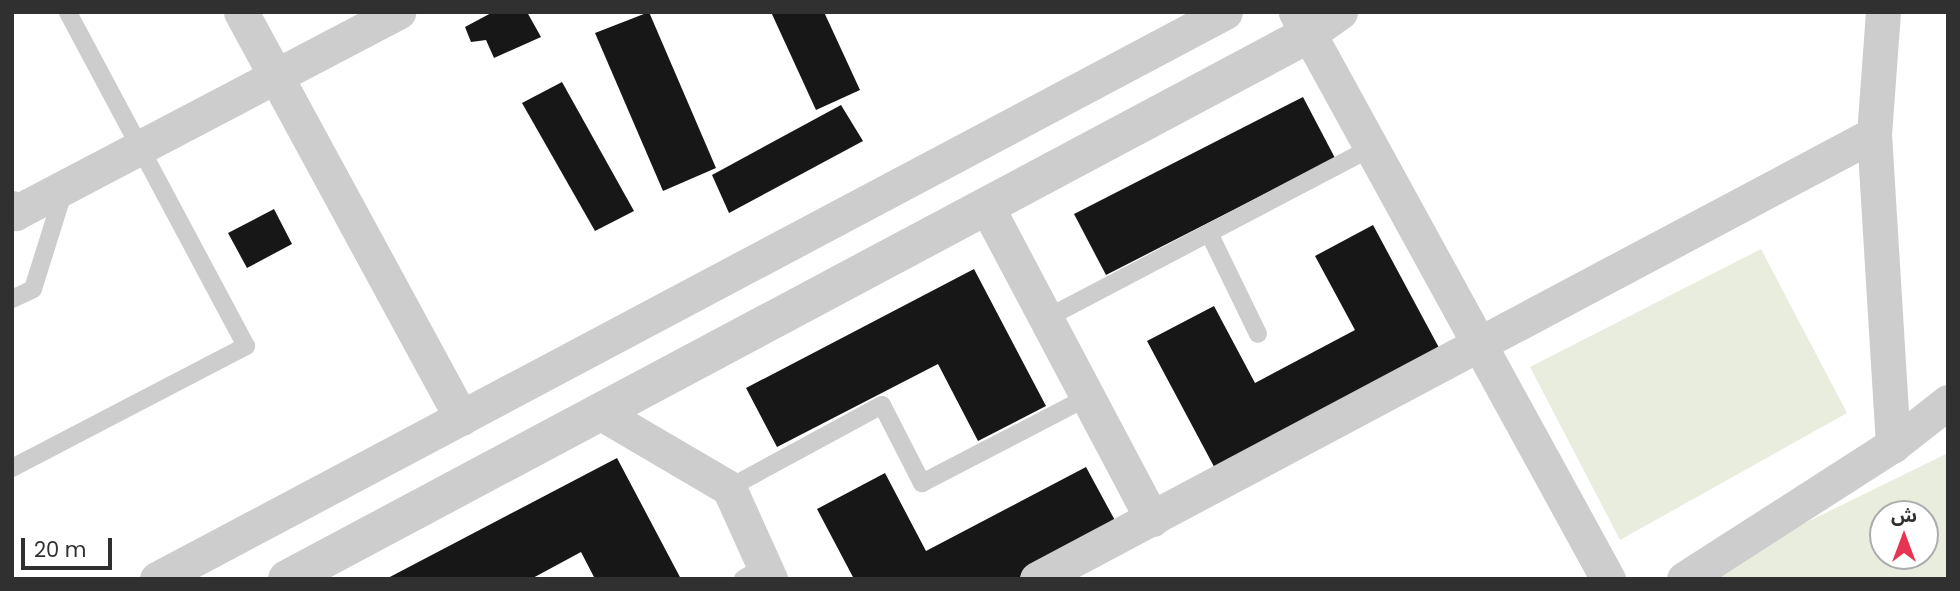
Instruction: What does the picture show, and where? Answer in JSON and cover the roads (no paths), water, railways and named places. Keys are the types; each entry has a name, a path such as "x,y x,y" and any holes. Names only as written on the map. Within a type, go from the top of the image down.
{"street":[{"path":"241,12 461,418"},
{"path":"12,208 15,213 398,12"},
{"path":"157,579 1226,12"},
{"path":"1883,12 1874,134 1893,445"},
{"path":"301,575 988,209 1316,19 1371,148 1477,348 1608,579"},
{"path":"1037,579 1477,348 1874,134"},
{"path":"988,209 1152,519"},
{"path":"1684,579 1893,445 1948,402"},
{"path":"601,413 730,488 759,575"}],"lane":[{"path":"12,468 246,346 68,12"},
{"path":"1045,319 1371,148"},
{"path":"12,299 33,289 65,186"},
{"path":"1209,233 1258,334"},
{"path":"730,488 883,405 922,483 1086,398"}]}
